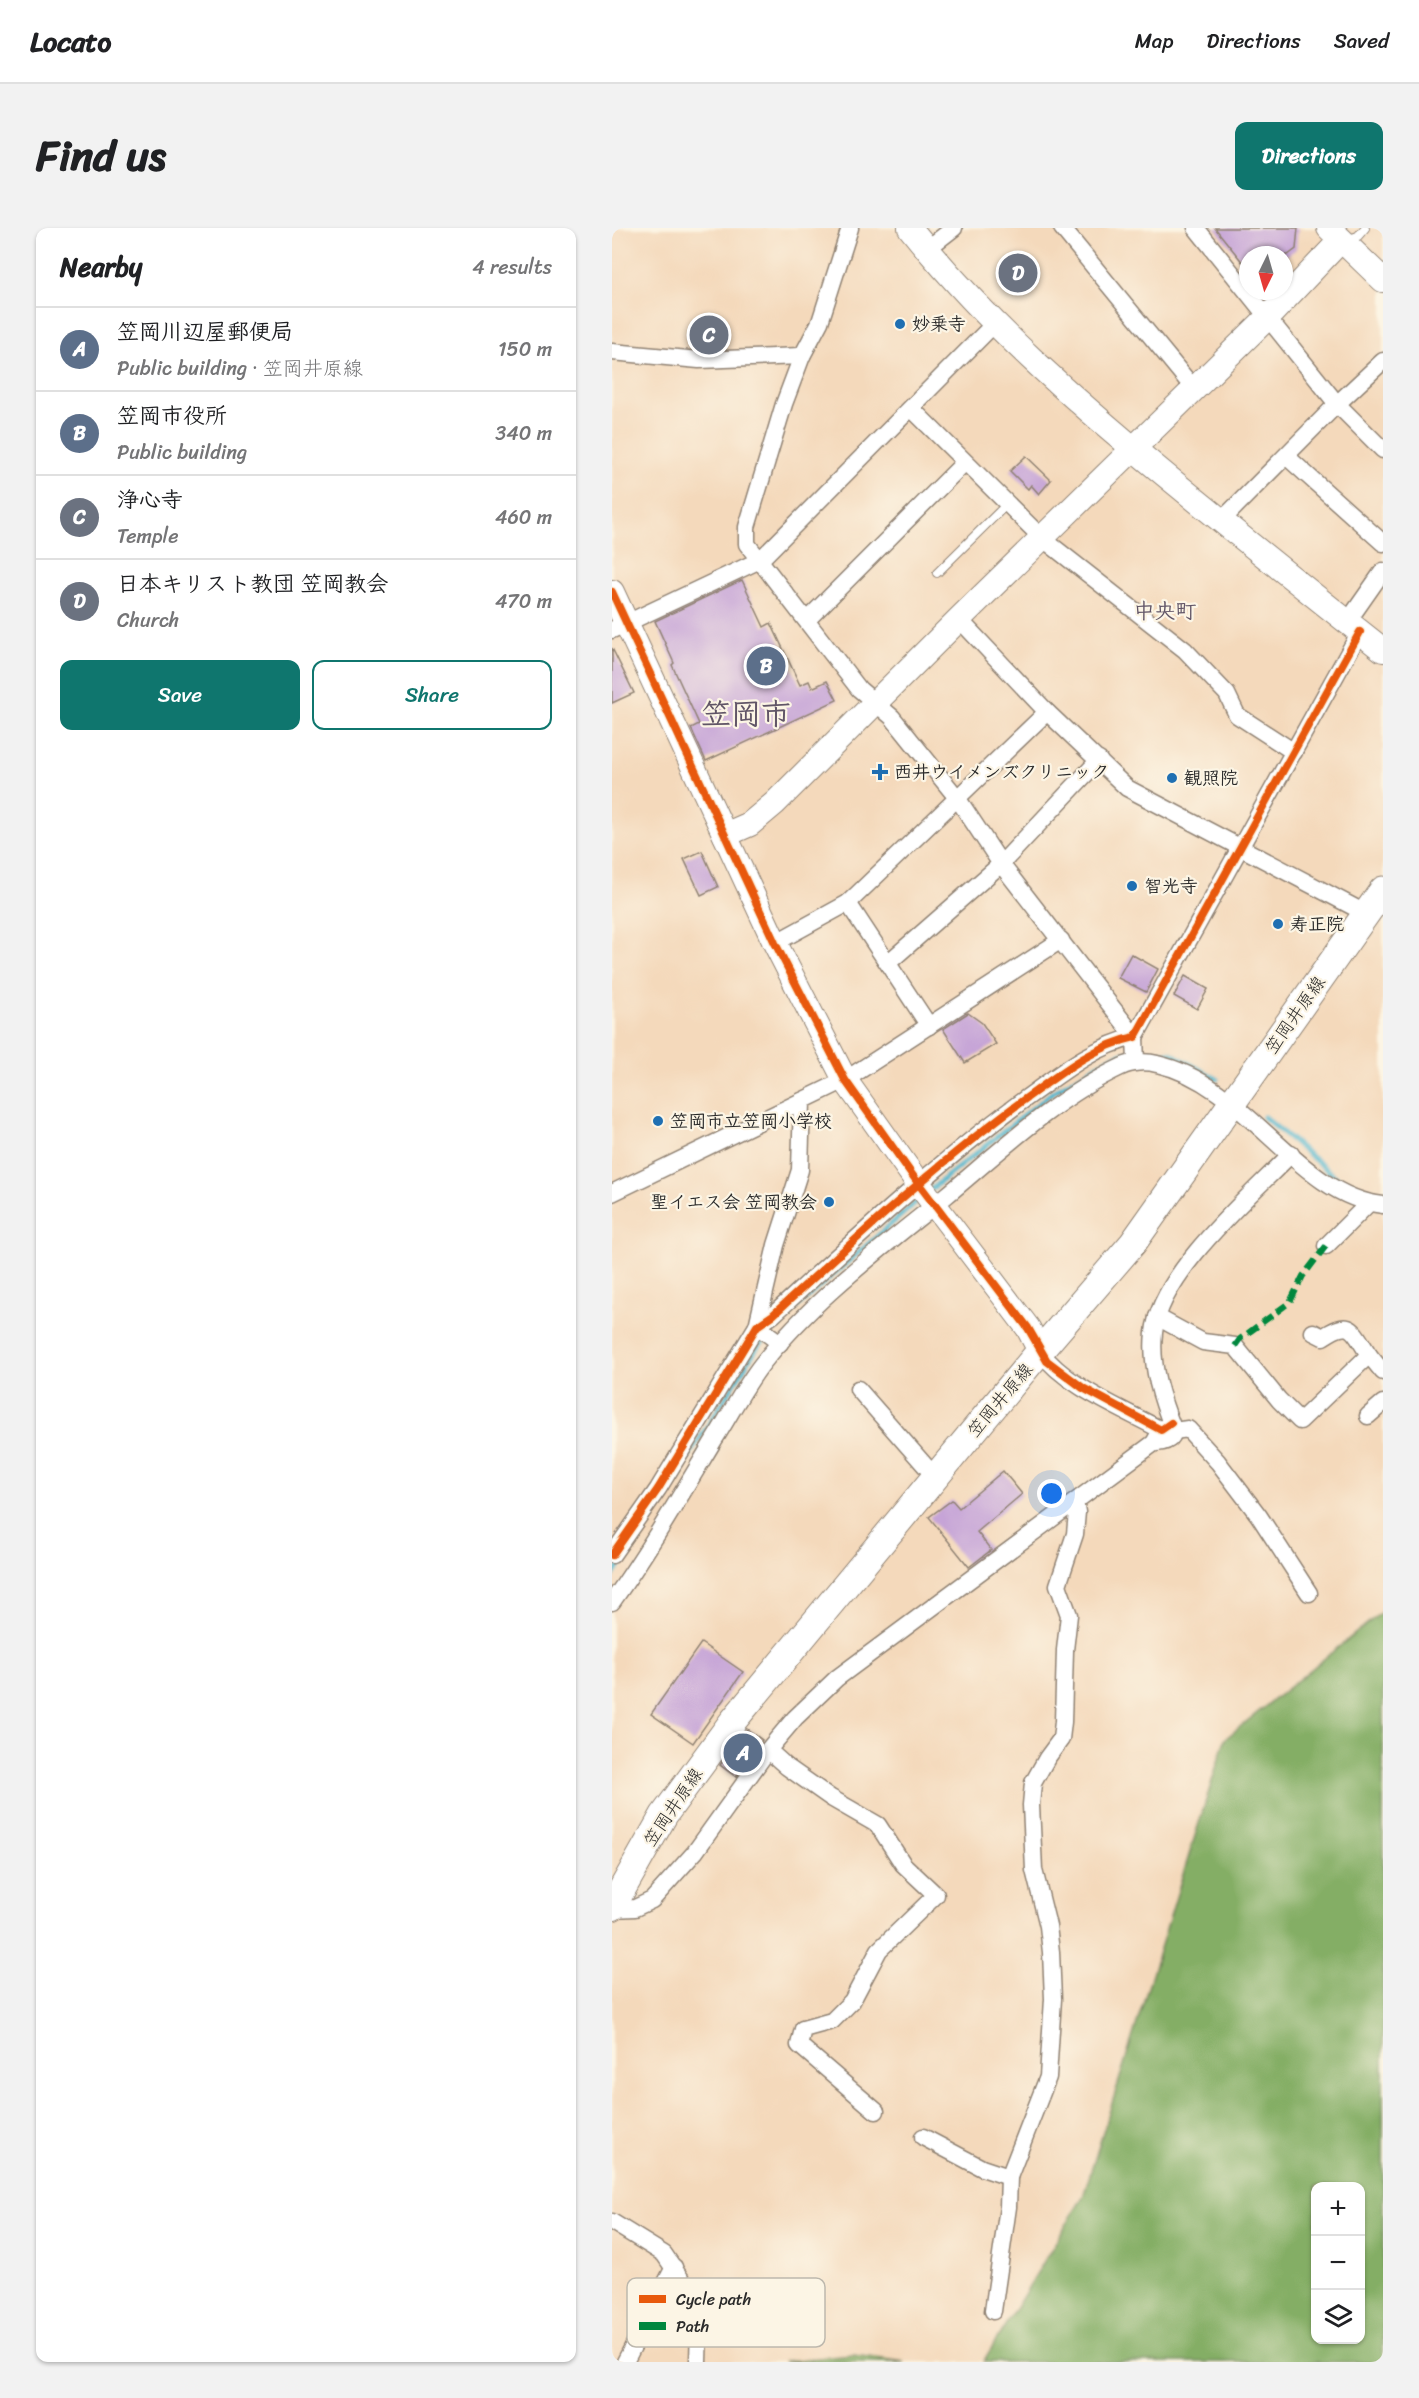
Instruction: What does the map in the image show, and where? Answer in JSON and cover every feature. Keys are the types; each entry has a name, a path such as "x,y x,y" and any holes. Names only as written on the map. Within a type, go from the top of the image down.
{"main road":[{"name":"笠岡井原線","path":"612,1908 664,1815 733,1722 1040,1351 1133,1243 1383,890"}],"street":[{"path":"850,228 820,322 802,356 784,404 747,527 747,544 859,689 892,717 958,799 1001,864 1061,940 1136,1051"},
{"path":"910,228 994,324 1060,386 1221,521 1383,650"},
{"path":"927,249 954,228"},
{"path":"1062,228 1195,390"},
{"path":"1196,228 1269,316 1337,404 1383,450"},
{"path":"725,835 750,824 775,803 959,619 1195,390 1269,316 1335,232 1383,280"},
{"path":"619,627 760,560 994,324"},
{"path":"612,352 699,360 802,356"},
{"path":"1221,521 1383,361"},
{"path":"912,409 1042,538 1185,650 1227,694 1237,715 1294,752"},
{"path":"1286,456 1383,543"},
{"path":"807,620 964,463"},
{"path":"612,1555 667,1495 713,1418 760,1366 773,1315 846,1264 1005,1130 1063,1088 1122,1066 1136,1051 1241,847 1294,752 1383,571"},
{"path":"612,592 619,627 725,835 775,943 845,1080 1028,1328 1047,1361 1083,1388 1165,1432"},
{"path":"959,619 1047,712 1127,788 1367,914"},
{"path":"775,943 848,903 1047,712"},
{"path":"889,962 1001,864 1099,760"},
{"path":"848,903 929,1026"},
{"path":"612,1193 845,1080 1061,940"},
{"path":"612,1602 640,1563 667,1495 713,1418 769,1335 810,1311 846,1264 927,1194 1005,1130 1063,1088 1117,1041 1156,1064 1199,1081 1233,1102 1291,1154 1339,1192 1376,1205"},
{"path":"769,1335 776,1245 800,1170 802,1101"},
{"path":"1165,1432 1163,1404 1153,1348 1157,1317 1167,1294 1194,1257 1291,1154"},
{"path":"1326,1246 1376,1205"},
{"path":"1157,1317 1203,1342 1235,1346 1279,1400 1300,1421 1369,1355"},
{"path":"1314,1332 1323,1337 1338,1326 1352,1330 1383,1372"},
{"path":"858,1389 936,1478"},
{"path":"1368,1416 1383,1403"},
{"path":"612,1908 635,1908 652,1900 695,1852 768,1750 795,1718 837,1678 1075,1502 1165,1432 1188,1429 1218,1462 1259,1516 1310,1593"},
{"path":"993,2311 1008,2207 1009,2177 1048,2078 1053,1999 1051,1952 1048,1926 1034,1870 1030,1805 1033,1783 1061,1739 1069,1614 1058,1585 1075,1534 1077,1512 1075,1502"},
{"path":"768,1750 787,1767 831,1798 878,1825 903,1864 936,1895 879,1950 852,2001 832,2021 803,2029 799,2045 876,2111"},
{"path":"923,2137 981,2168 1009,2177"},
{"path":"612,2222 664,2254 681,2278"},
{"path":"668,2278 674,2267"},
{"path":"625,2362 633,2347"},
{"path":"698,2347 698,2362"}],"lane":[{"path":"1335,232 1358,236 1365,228"},
{"path":"937,573 1007,504"}],"green space":[{"path":"1383,1611 1383,2362 983,2362 1083,2197 1225,1739"},
{"path":"853,2355 905,2362 785,2362 785,2361"}],"building":[{"path":"1215,228 1298,228 1296,249 1293,251 1293,246 1239,246 1239,258"},
{"path":"1026,456 1051,480 1039,494 1031,485 1028,489 1010,471"},
{"path":"742,580 764,627 771,623 800,685 809,681 812,688 827,681 837,700 706,761 691,728 699,724 655,621"},
{"path":"612,648 634,693 612,703"},
{"path":"702,851 718,887 701,895 684,859"},
{"path":"1131,954 1158,969 1146,992 1118,978"},
{"path":"1185,976 1208,989 1197,1009 1174,996"},
{"path":"968,1013 982,1023 996,1044 965,1063 943,1029"},
{"path":"1003,1471 1022,1494 977,1532 991,1550 969,1567 929,1517 952,1500 959,1508"},
{"path":"701,1643 743,1672 693,1743 651,1714"},
{"path":"747,1729 762,1740 736,1777 720,1765"}],"waterway":[{"path":"930,1190 1053,1092 1112,1057 1124,1053 1170,1053 1217,1079"},
{"path":"1264,1117 1345,1185"},
{"path":"612,1577 757,1348 787,1315 921,1198"}],"marked path":[{"path":"1235,1346 1240,1339 1290,1302 1303,1276 1326,1246"}],"cycle path":[{"path":"612,592 775,943 845,1080 918,1183 1028,1328 1047,1361 1083,1388 1161,1430 1171,1423"},
{"path":"612,1555 658,1489 757,1326 773,1315 934,1171 1001,1117 1083,1059 1108,1046 1135,1037 1360,632"}],"place":[{"name":"日本キリスト教団 笠岡教会","path":"1018,273"},
{"name":"妙乗寺","path":"900,324"},
{"name":"浄心寺","path":"709,335"},
{"name":"笠岡市役所","path":"766,666"},
{"name":"西井ウイメンズクリニック","path":"880,772"},
{"name":"観照院","path":"1172,778"},
{"name":"智光寺","path":"1132,886"},
{"name":"寿正院","path":"1278,924"},
{"name":"笠岡市立笠岡小学校","path":"658,1121"},
{"name":"聖イエス会 笠岡教会","path":"829,1202"},
{"name":"笠岡川辺屋郵便局","path":"743,1753"}],"district":[{"name":"中央町","path":"1165,611"},
{"name":"笠岡市","path":"746,714"}]}
